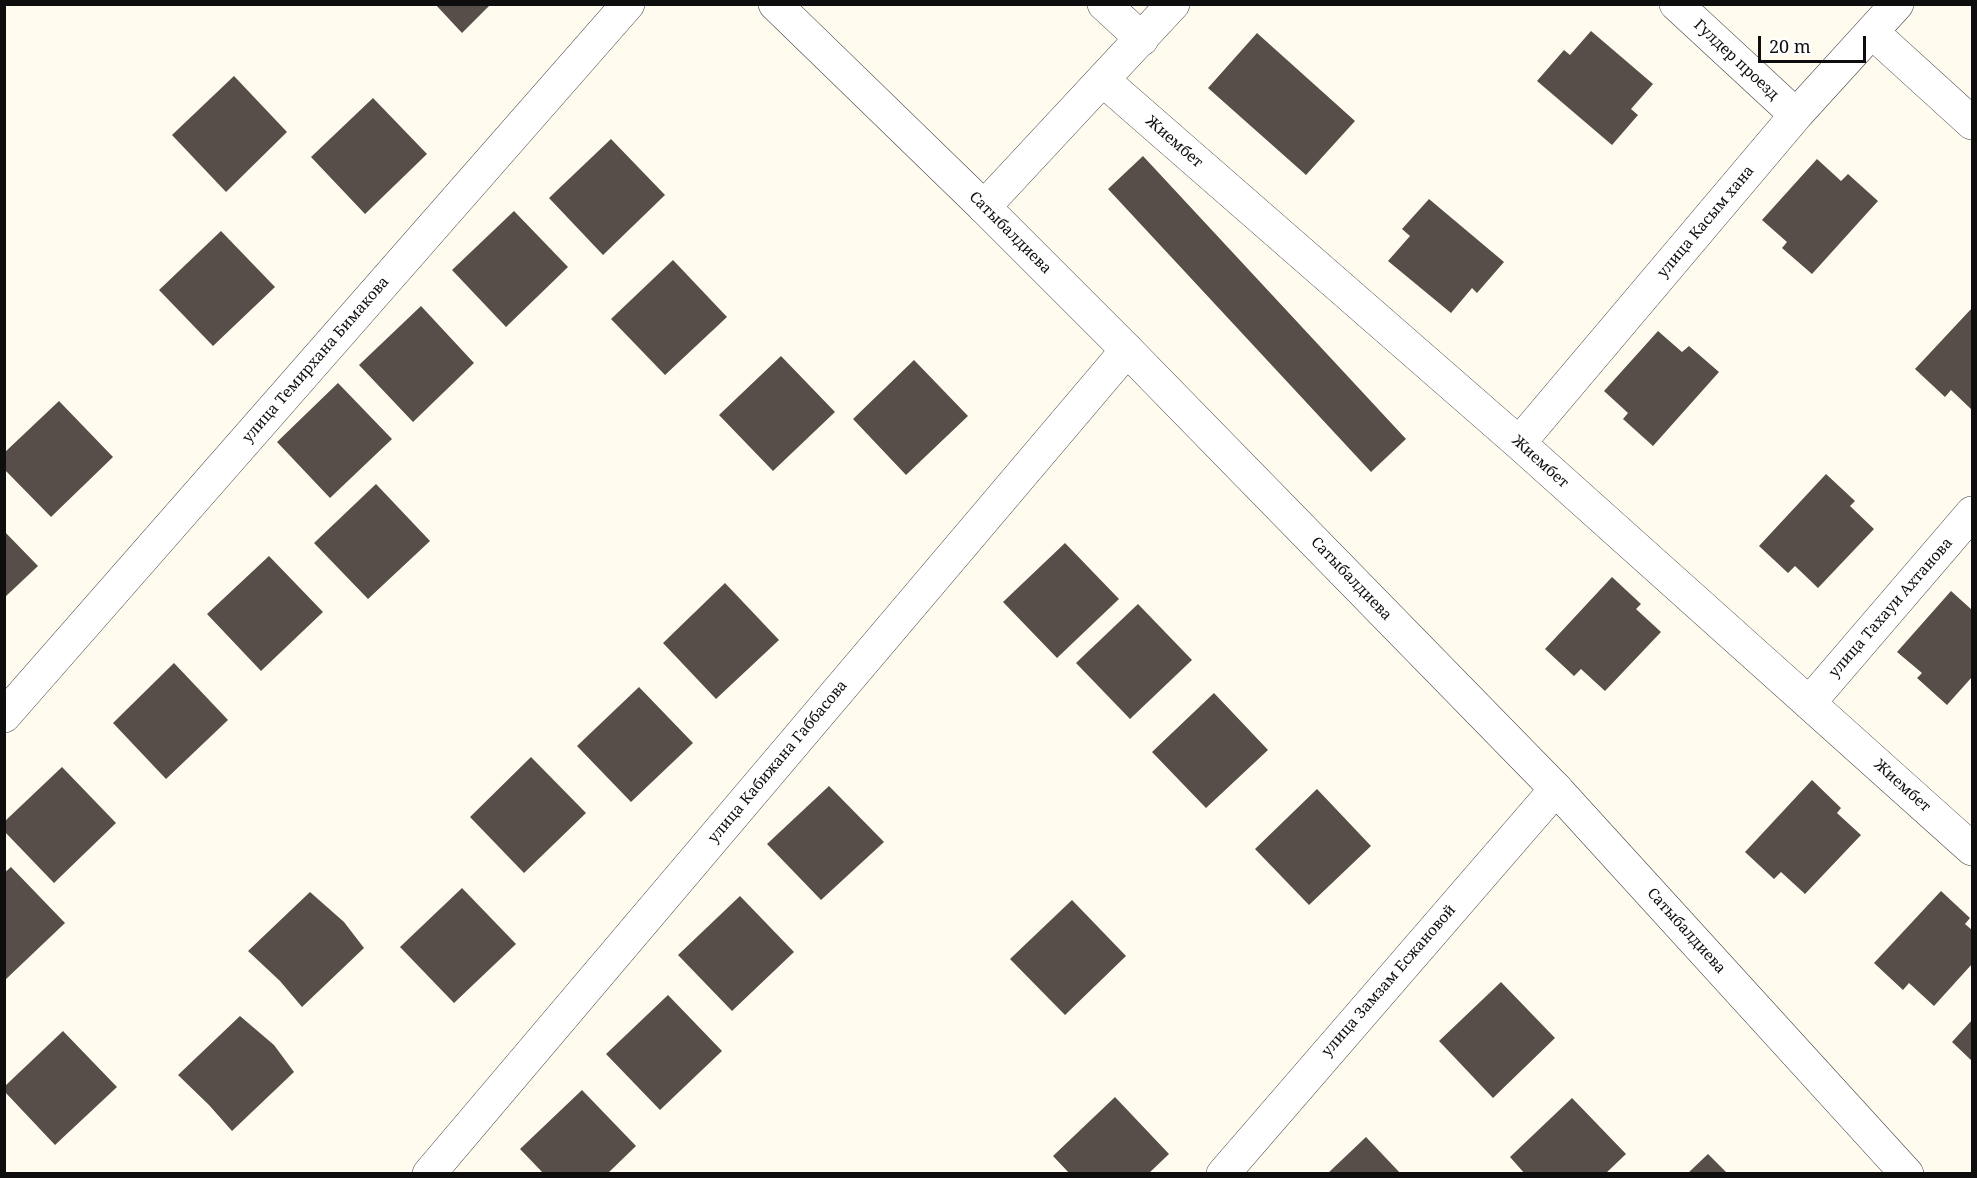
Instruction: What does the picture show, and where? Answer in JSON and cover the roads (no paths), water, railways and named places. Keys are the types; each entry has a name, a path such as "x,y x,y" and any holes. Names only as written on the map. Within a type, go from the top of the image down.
{"street":[{"name":"улица Темирхана Бимакова","path":"4,716 628,4"},
{"name":"Сатыбалдиева","path":"775,4 1128,350 1556,789 1907,1173"},
{"path":"1104,4 1142,39"},
{"path":"984,207 1173,4"},
{"name":"Гулдер проезд","path":"1676,4 1796,115"},
{"name":"улица Касым хана","path":"1519,443 1796,115 1897,4"},
{"path":"1872,32 1972,123"},
{"name":"Жиембет","path":"1103,80 1519,443 1972,849"},
{"name":"улица Кабижана Габбасова","path":"429,1173 1128,350"},
{"name":"улица Тахауи Ахтанова","path":"1809,703 1972,513"},
{"name":"улица Замзам Есжановой","path":"1223,1173 1556,789"}]}
